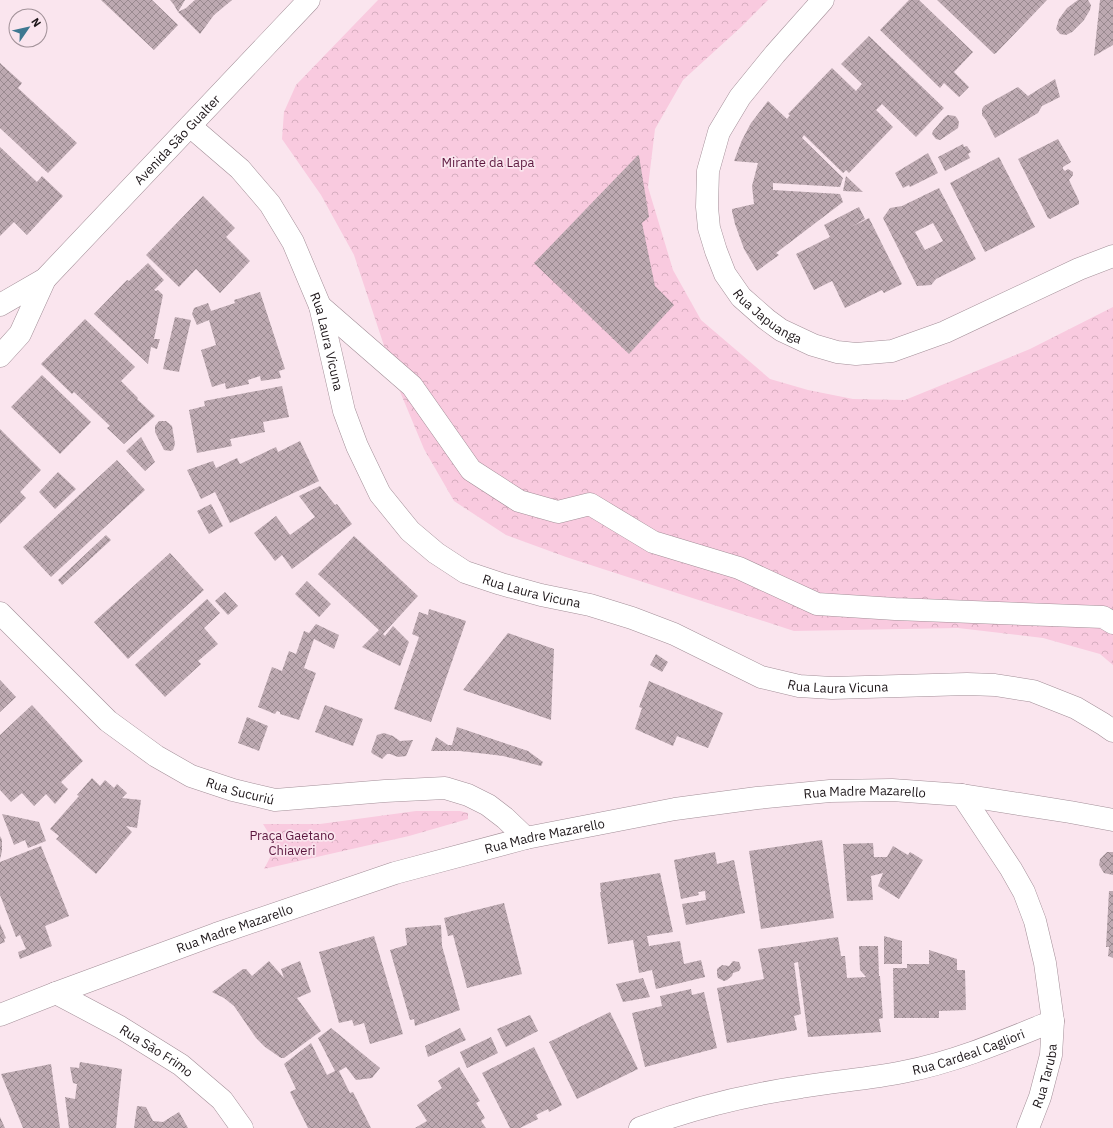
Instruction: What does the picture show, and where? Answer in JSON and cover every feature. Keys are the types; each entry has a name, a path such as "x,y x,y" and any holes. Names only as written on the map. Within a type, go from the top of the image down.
{"street":[{"name":"Avenida São Gualter","path":"0,305 45,279 309,0"},
{"name":"Rua Japuanga","path":"823,0 775,54 740,97 719,132 708,171 707,207 710,228 716,251 725,274 741,297 781,330 812,345 837,352 856,354 892,351 945,332 1079,269 1113,256"},
{"name":"Rua Laura Vicuna","path":"190,126 240,169 270,204 293,242 320,306 344,410 357,446 380,494 410,531 436,553 465,572 541,595 590,605 632,618 674,634 761,677 799,686 832,688 959,684 995,685 1033,692 1076,708 1113,731"},
{"name":"Avenida São Gualter","path":"0,356 20,334 45,279"},
{"path":"320,306 412,386 471,470 519,501 558,512 590,504 653,542 739,568 817,604 895,609 1103,617 1113,623"},
{"name":"Rua Sucuriú","path":"0,613 108,721 156,756 191,776 233,790 275,800 370,792 445,788 468,795 488,805 505,818 526,838"},
{"name":"Rua Madre Mazarello","path":"0,1015 216,934 395,873 526,838 675,809 757,798 830,791 892,790 962,795 1113,820"},
{"path":"962,795 1011,869 1024,892 1035,921 1045,963 1053,1021"},
{"name":"Rua São Frimo","path":"56,993 120,1027 182,1065 222,1100 242,1128"},
{"name":"Rua Cardeal Cagliori","path":"640,1128 669,1116 730,1100 801,1086 863,1079 905,1072 950,1060 999,1043 1053,1021"},
{"name":"Rua Taruba","path":"1028,1128 1040,1097 1051,1056 1053,1021"}],"green space":[{"name":"Mirante da Lapa","path":"378,0 768,0 683,80 655,129 648,187 673,270 701,320 770,379 808,390 853,399 905,400 1030,349 1113,307 1113,665 1100,654 1043,638 958,628 794,631 566,557 506,535 454,501 424,449 396,382 354,255 321,195 282,139 284,112 296,85"},
{"name":"Praça Gaetano Chiaveri","path":"416,811 460,811 468,813 468,819 409,836 264,869 273,850 273,842 263,824 320,824"}],"building":[{"path":"101,0 152,0 178,25 154,50"},
{"path":"170,0 185,0 178,12"},
{"path":"195,0 232,0 214,15 200,34 178,12 186,8"},
{"path":"909,0 919,0 973,52 954,72 969,87 959,97 944,83 940,88 880,30"},
{"path":"937,0 1047,0 994,54"},
{"path":"1078,0 1088,0 1091,5 1090,10 1084,20 1072,32 1066,35 1060,34 1056,29 1059,19 1067,8"},
{"path":"1100,0 1113,0 1113,45 1094,56"},
{"path":"869,36 944,108 916,137 882,104 876,110 893,127 849,173 846,170 843,173 804,135 802,138 843,178 840,187 773,183 773,190 840,194 843,202 776,253 779,255 757,271 744,249 732,211 732,209 754,204 752,186 758,163 734,161 742,140 751,123 768,101 787,119 790,115 788,114 832,68 856,91 862,84 841,64"},
{"path":"0,63 22,83 18,88 77,143 48,173 0,128"},
{"path":"1055,79 1060,97 1042,106 1038,113 995,138 982,115 982,109 984,106 1018,87 1028,96"},
{"path":"948,115 955,116 957,118 959,122 958,128 940,140 936,139 932,134 933,131"},
{"path":"1058,139 1071,162 1063,167 1063,169 1065,171 1068,169 1073,172 1073,175 1069,180 1079,204 1050,219 1048,218 1018,159"},
{"path":"963,144 964,147 967,146 971,152 968,154 970,158 945,171 938,157"},
{"path":"0,147 37,182 42,176 63,196 27,235 14,222 0,236"},
{"path":"928,153 938,173 910,187 909,185 903,188 895,173"},
{"path":"638,155 649,217 642,223 655,286 674,305 629,354 534,263"},
{"path":"999,157 1035,227 985,252 950,183"},
{"path":"846,176 863,192 843,191"},
{"path":"939,188 976,259 936,279 931,285 917,286 883,218 890,208 902,206","holes":["933,223 943,241 925,250 915,232"]},
{"path":"203,196 235,228 226,237 250,261 220,293 196,269 179,287 146,255"},
{"path":"859,207 865,219 851,227 869,218 902,284 884,293 882,290 845,308 832,281 814,290 796,254 830,237 824,225"},
{"path":"148,263 164,280 154,290 158,290 163,295 154,339 160,339 157,349 151,347 148,364 94,314 127,280 129,281"},
{"path":"260,292 285,369 279,371 281,378 261,381 260,376 248,380 249,384 226,389 225,383 212,387 201,350 216,345 209,320 197,325 192,314 194,308 208,303 211,311 235,303 234,300"},
{"path":"175,317 191,320 179,372 163,369"},
{"path":"85,319 135,367 121,381 155,416 124,444 107,428 110,426 74,392 72,394 41,364"},
{"path":"42,375 91,422 60,454 11,407"},
{"path":"282,386 289,417 263,422 265,432 230,439 232,446 197,453 189,410 205,406 204,401"},
{"path":"159,421 166,421 172,426 175,444 173,450 164,450 155,432 155,426"},
{"path":"0,429 41,470 20,492 26,498 0,524"},
{"path":"141,437 155,462 145,471 126,451"},
{"path":"300,441 319,481 230,523 215,492 201,499 187,470 213,461 216,468 237,458 240,464 276,447 278,452"},
{"path":"117,460 145,490 51,577 23,547"},
{"path":"58,472 76,489 55,509 39,492"},
{"path":"320,486 335,505 337,504 352,524 292,569 282,555 275,561 254,533 276,516 290,535 315,517 299,496"},
{"path":"211,504 223,526 209,534 197,511"},
{"path":"106,535 111,540 62,585 58,580"},
{"path":"354,536 418,596 383,634 385,636 393,626 409,642 400,666 362,647 379,630 318,574"},
{"path":"170,553 204,590 128,659 94,622"},
{"path":"307,581 331,604 319,617 295,594"},
{"path":"225,592 238,606 228,615 215,601"},
{"path":"207,599 220,613 204,628 218,644 198,661 201,664 165,697 135,665"},
{"path":"429,609 466,621 431,722 394,709 419,637 412,634 419,612 428,615"},
{"path":"316,624 339,635 334,649 314,639 304,668 316,673 299,720 280,714 280,712 277,711 275,714 258,707 272,667 282,671 289,651 296,654 304,631 309,633"},
{"path":"508,633 554,649 551,720 463,690"},
{"path":"656,654 668,662 662,672 650,665"},
{"path":"0,680 16,697 0,712"},
{"path":"649,681 723,713 708,748 677,736 673,746 635,729 642,708 639,707"},
{"path":"32,705 83,761 61,782 68,789 55,804 46,794 34,806 22,793 11,802 0,790 0,735"},
{"path":"325,705 363,719 353,746 315,732"},
{"path":"247,717 268,726 259,751 238,743"},
{"path":"457,727 528,751 543,762 541,766 503,756 460,751 431,751 436,737 448,745 452,745"},
{"path":"384,733 393,736 400,741 413,740 406,756 398,757 387,754 382,759 371,752 377,735"},
{"path":"92,778 100,786 105,780 114,788 117,784 127,793 122,798 141,800 137,828 126,826 132,832 96,874 56,839 59,836 50,829 79,796 77,795"},
{"path":"2,814 39,822 46,841 28,848 25,840 14,845"},
{"path":"0,836 2,840 2,851 0,859"},
{"path":"822,840 834,918 761,929 749,851"},
{"path":"873,843 874,857 887,857 893,846 908,855 910,852 923,860 899,899 878,886 883,873 871,876 873,900 847,901 843,844"},
{"path":"41,846 69,916 45,926 52,946 20,959 18,952 26,949 20,935 16,937 0,895 0,862"},
{"path":"715,852 717,864 734,860 745,913 686,925 682,904 706,900 705,891 698,892 699,895 681,899 674,860"},
{"path":"1107,852 1113,852 1113,875 1104,873 1099,865 1100,859"},
{"path":"660,873 673,932 647,936 649,946 680,941 684,964 701,960 705,977 656,989 652,970 639,973 633,940 608,944 600,883"},
{"path":"1109,891 1113,891 1113,958 1108,956 1109,947 1106,947"},
{"path":"504,903 522,974 467,988 453,935 448,936 444,918"},
{"path":"0,924 6,938 4,939 5,942 0,944"},
{"path":"441,925 442,946 460,1010 415,1026 414,1019 410,1020 390,950 407,945 405,928"},
{"path":"374,936 403,1034 370,1044 364,1023 354,1026 352,1020 339,1023 319,952"},
{"path":"884,936 902,941 902,964 884,964"},
{"path":"838,937 841,956 845,956 847,978 866,977 860,970 859,946 878,946 883,1018 879,1019 881,1032 808,1037 798,962 794,963 801,1014 794,1016 797,1030 727,1043 717,988 764,979 758,949"},
{"path":"929,950 957,959 957,970 965,970 966,1010 939,1011 939,1018 894,1018 893,968 907,968 907,964 929,964"},
{"path":"269,961 284,978 281,969 300,961 311,992 297,998 321,1031 284,1058 281,1058 265,1047 256,1038 234,1006 224,998 212,992 243,969 246,969 252,976"},
{"path":"733,961 739,962 741,968 739,971 733,973 732,976 724,981 718,978 717,969 722,965 729,966"},
{"path":"643,978 650,997 623,1002 616,984"},
{"path":"691,989 692,995 704,992 717,1048 645,1067 632,1013 662,1006 660,996"},
{"path":"610,1012 638,1069 577,1099 549,1042"},
{"path":"530,1015 538,1031 506,1047 497,1029"},
{"path":"331,1028 380,1068 372,1078 356,1080 346,1067 339,1071 350,1093 353,1092 371,1128 308,1128 290,1092 296,1089 284,1064 311,1043 327,1075 335,1071 318,1038"},
{"path":"460,1028 466,1040 428,1057 425,1046"},
{"path":"491,1037 498,1053 467,1068 460,1052"},
{"path":"534,1047 562,1105 549,1112 548,1109 536,1115 538,1119 520,1128 510,1128 482,1073"},
{"path":"80,1062 122,1069 116,1128 69,1128 65,1097 75,1099 77,1084 73,1083 70,1067 79,1068"},
{"path":"51,1064 60,1128 23,1128 1,1074"},
{"path":"459,1067 480,1101 476,1103 485,1118 481,1121 486,1128 415,1128 427,1121 417,1105 442,1088 438,1081"},
{"path":"137,1106 146,1107 153,1121 163,1122 179,1112 188,1128 134,1128"},
{"path":"0,1117 5,1128 0,1128"}]}
